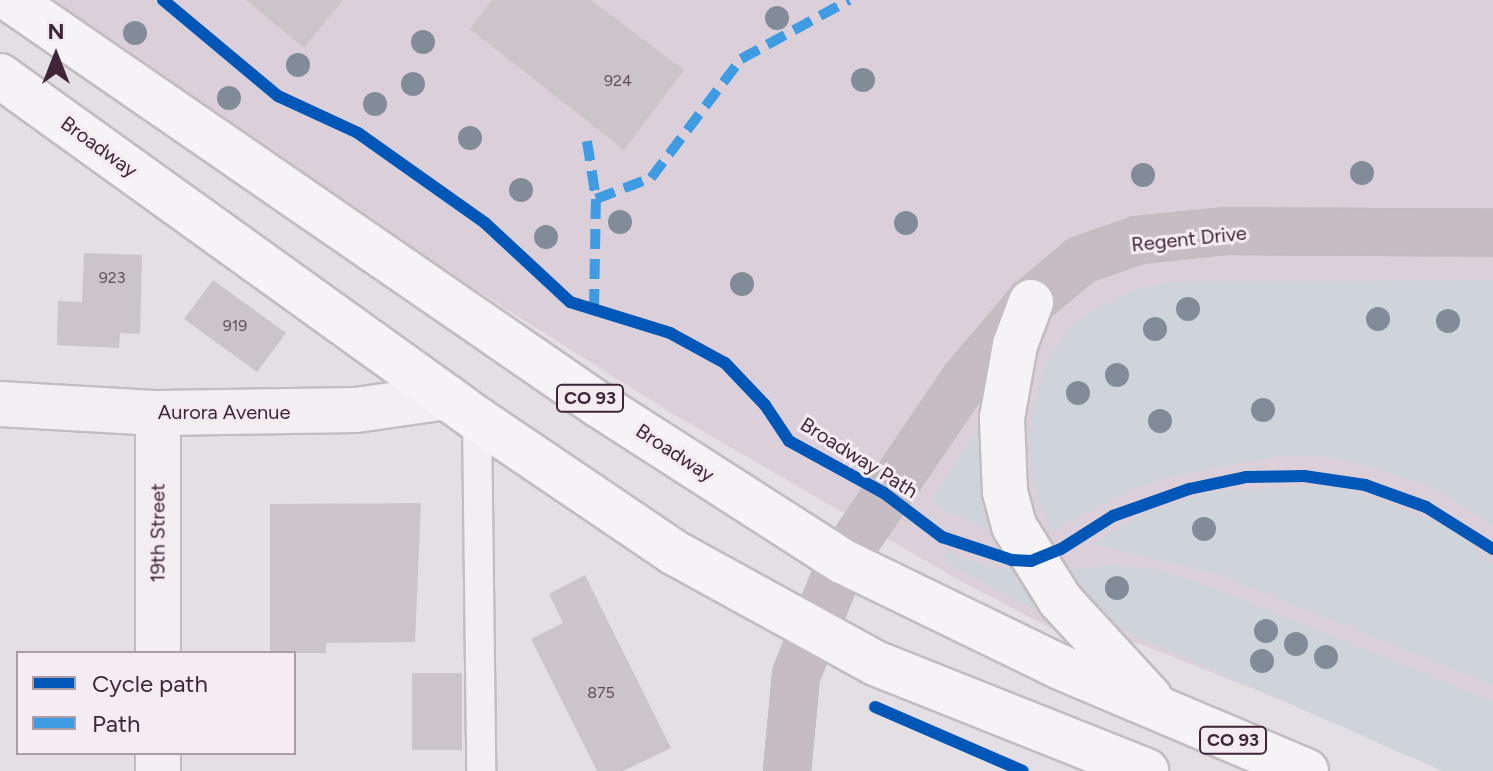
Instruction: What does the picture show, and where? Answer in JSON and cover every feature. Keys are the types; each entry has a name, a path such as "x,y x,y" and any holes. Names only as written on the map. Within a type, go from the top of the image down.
{"main road":[{"name":"Broadway","path":"11,0 599,405 842,561 948,616 1306,771"},
{"name":"Broadway","path":"0,76 462,408 675,553 812,631 890,669 1146,771"},
{"path":"1031,302 1015,345 1002,418 1005,492 1014,526 1060,600 1160,708"}],"street":[{"name":"Regent Drive","path":"787,771 796,675 842,561 965,380 1031,302 1081,260 1138,240 1225,231 1493,233"},
{"name":"Aurora Avenue","path":"0,404 158,413 462,408"},
{"name":"19th Street","path":"158,413 158,651"}],"lane":[{"path":"462,408 481,771"}],"shaded area":[{"path":"47,0 1493,0 1493,771 1458,771 1138,643 1070,638 957,579 675,415 315,189"},
{"path":"1493,280 1493,526 1436,489 1378,469 1329,457 1281,456 1173,476 1128,492 1050,531 1031,474 1029,434 1036,395 1049,357 1071,326 1097,307 1134,290 1176,281"},
{"path":"983,419 1004,537 938,507 933,498"},
{"path":"1325,485 1357,492 1434,521 1463,537 1493,564 1493,685 1220,575 1094,544 1138,516 1208,492"},
{"path":"947,551 991,568 1023,568 1071,628 946,563"},
{"path":"1106,565 1155,569 1210,586 1493,701 1493,771 1442,771 1105,622 1068,570"}],"building":[{"path":"246,0 343,0 304,48"},
{"path":"492,0 591,0 684,70 624,150 470,29"},
{"path":"84,253 142,255 140,334 120,333 119,348 57,345 58,301 82,302"},
{"path":"213,280 286,333 257,372 184,319"},
{"path":"421,503 415,642 326,643 326,653 270,651 270,504"},
{"path":"585,575 671,748 623,771 597,771 531,639 563,623 549,594"},
{"path":"412,673 462,673 462,750 412,750"}],"marked path":[{"path":"594,309 596,199 651,178 741,59 849,0"},
{"path":"587,141 596,199"}],"cycle path":[{"name":"Broadway Path","path":"163,0 278,96 358,133 485,223 570,302 670,333 725,363 765,405 789,441 884,493 942,537 1012,560 1031,561 1061,549 1113,516 1189,489 1246,477 1304,476 1365,485 1426,507 1493,549"},
{"path":"875,707 1023,771"}]}
